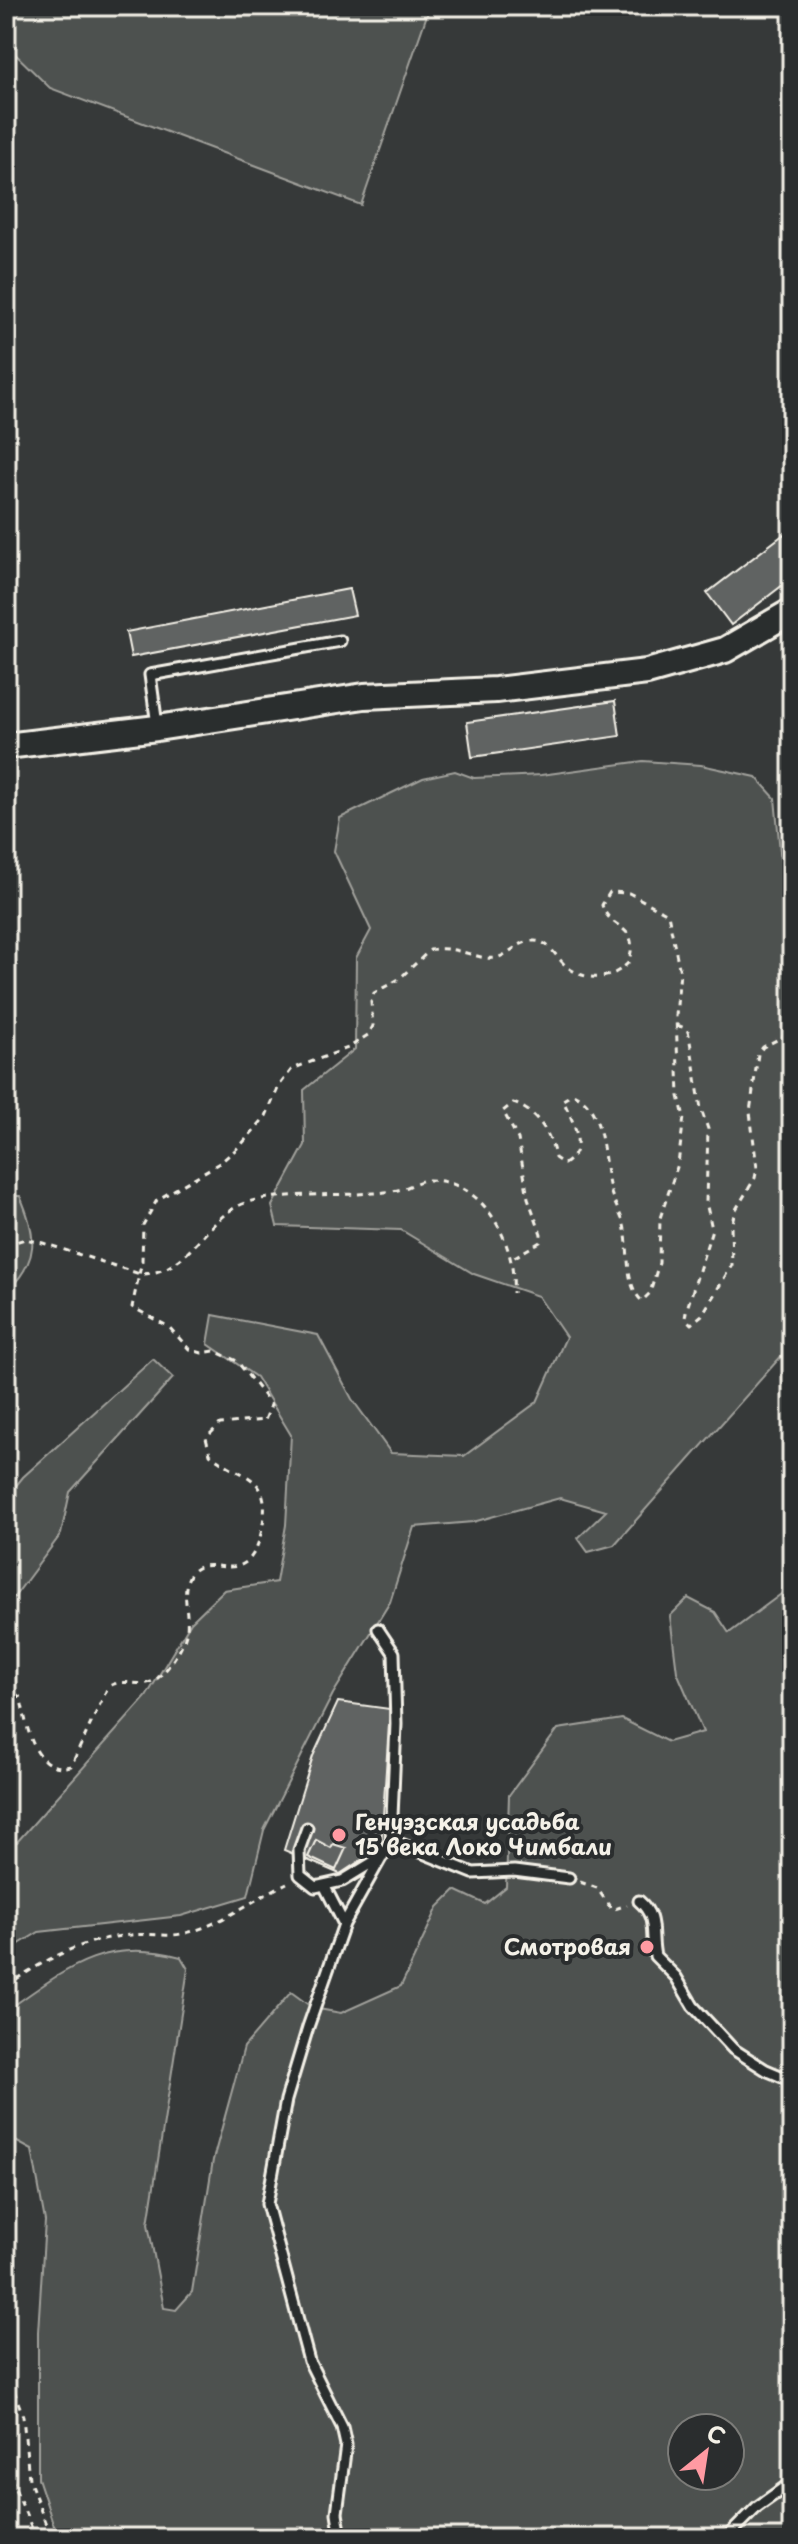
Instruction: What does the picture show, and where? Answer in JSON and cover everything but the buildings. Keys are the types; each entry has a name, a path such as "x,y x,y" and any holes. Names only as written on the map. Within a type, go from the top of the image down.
{"street":[{"path":"6,746 157,728 364,696 496,690 647,672 725,650 792,611"}],"lane":[{"path":"157,728 150,675 340,641"},
{"path":"341,2538 337,2513 345,2459 342,2427 309,2361 267,2204 298,2058 344,1924 391,1840 396,1724 394,1653 378,1629"},
{"path":"307,1828 299,1850 302,1876 307,1883 325,1887 383,1856"},
{"path":"391,1840 473,1873 514,1871 569,1878"},
{"path":"325,1887 344,1924"},
{"path":"639,1901 650,1912 654,1925 655,1956 676,1977 693,2006 742,2056 792,2081"},
{"path":"726,2538 757,2507 792,2482"}],"path":[{"path":"6,1688 20,1697 26,1729 39,1753 47,1761 71,1766 108,1687 115,1683 151,1683 162,1675 187,1632 186,1585 193,1571 201,1566 240,1566 249,1561 257,1550 266,1507 261,1487 255,1479 210,1454 206,1438 220,1424 265,1420 271,1405 237,1361 214,1351 202,1353 189,1349 169,1327 137,1311 131,1300 140,1274 143,1225 157,1200 221,1162 241,1145 266,1116 284,1075 292,1069 348,1048 368,1035 373,1026 374,993 399,979 430,950 458,948 485,958 497,958 525,942 536,941 545,944 572,969 597,979 609,976 628,963 632,941 627,931 604,913 602,905 610,892 629,893 668,914 680,972 677,1025 683,1123 678,1164 660,1218 659,1263 646,1300 639,1300 632,1284 625,1226 610,1191 597,1123 589,1106 573,1094 563,1100 575,1120 576,1147 573,1156 564,1164 555,1158 552,1141 531,1115 513,1103 503,1111 518,1139 528,1198 541,1234 540,1242 513,1258"},
{"path":"677,1025 687,1029 697,1068 701,1109 708,1129 706,1202 712,1238 686,1312 685,1318 691,1324 702,1315 732,1265 731,1226 735,1211 755,1178 757,1168 750,1112 758,1054 763,1047 792,1032"},
{"path":"6,1245 25,1239 140,1274 150,1274 191,1253 214,1226 249,1201 382,1193 429,1180 452,1184 481,1203 509,1242 513,1258 513,1293"},
{"path":"6,1986 52,1955 86,1943 131,1935 181,1934 216,1923 252,1899 302,1876"},
{"path":"569,1878 597,1888 612,1910 639,1901"},
{"path":"6,2368 23,2416 29,2479 51,2538"},
{"path":"6,2467 36,2538"}],"shaded area":[{"path":"7,6 430,6 361,205 50,88 6,45"},
{"path":"643,761 701,765 756,777 775,798 792,981 792,1344 614,1545 588,1552 578,1538 606,1511 560,1498 473,1522 414,1527 390,1602 333,1694 264,1830 248,1896 181,1916 39,1932 6,1952 6,1843 17,1842 146,1697 191,1622 224,1590 276,1582 286,1525 291,1435 256,1377 208,1344 213,1315 318,1335 352,1399 391,1453 464,1456 537,1402 566,1337 538,1296 474,1274 401,1230 277,1226 272,1206 305,1145 304,1090 355,1049 356,958 371,930 334,851 340,818 423,778 455,771 474,778 541,775"},
{"path":"6,1196 20,1196 30,1223 32,1247 25,1269 6,1292"},
{"path":"153,1359 173,1378 70,1492 61,1534 6,1608 6,1498 23,1477"},
{"path":"792,1586 792,2538 607,2538 590,2532 582,2538 58,2538 38,2478 38,2332 45,2221 32,2150 6,2136 6,2011 67,1970 108,1954 130,1951 181,1957 188,1969 148,2224 164,2308 176,2310 192,2292 213,2160 244,2047 291,1992 313,2008 341,2013 401,1986 438,1907 455,1890 485,1904 506,1887 509,1795 558,1729 622,1719 668,1742 703,1732 677,1672 670,1616 688,1598 715,1612 729,1633"}],"place":[{"name":"Генуэзская усадьба 15 века Локо Чимбали","path":"339,1835"},
{"name":"Смотровая","path":"647,1947"}]}
